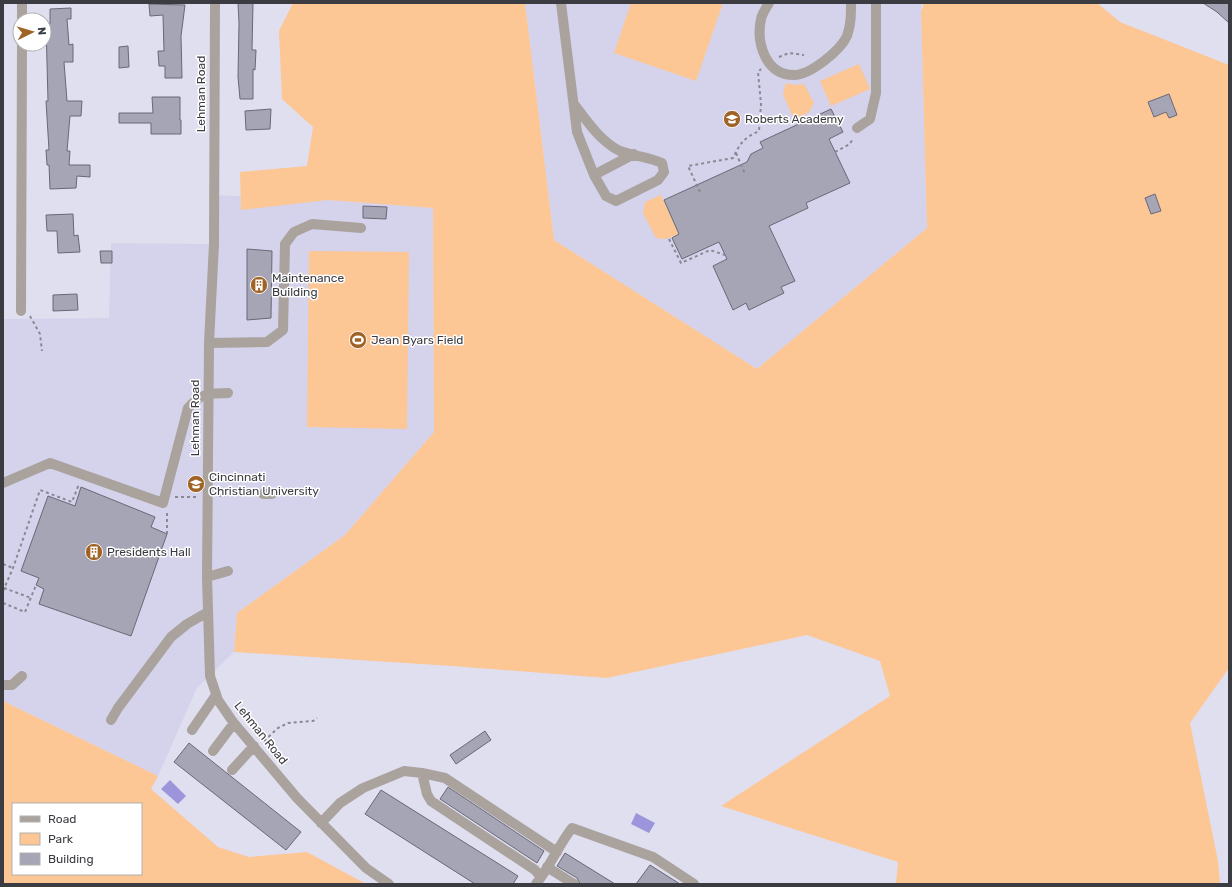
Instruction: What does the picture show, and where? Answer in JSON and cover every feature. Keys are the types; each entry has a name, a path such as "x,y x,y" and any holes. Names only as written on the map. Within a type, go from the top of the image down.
{"street":[{"name":"Lehman Road","path":"215,3 214,244 209,344 207,577 210,676 218,700 234,723 297,798 366,868 389,884"},
{"path":"560,3 577,132 594,175 606,196 616,201 658,180 664,172 662,163 620,151 600,136 574,104"},
{"path":"769,3 761,18 759,31 761,48 768,63 782,72 793,75 803,74 814,68 839,49 846,38 850,27 851,3"},
{"path":"857,128 870,119 876,93 876,3"},
{"path":"22,52 26,314"},
{"path":"594,175 634,154"},
{"path":"209,344 267,342 283,330 285,244 294,232 312,224 361,228"},
{"path":"3,483 50,462 163,504 188,408 196,399 209,394 228,393"},
{"path":"207,577 228,571"},
{"path":"110,720 171,638 187,624 208,612"},
{"path":"3,685 12,685 22,676"},
{"path":"192,730 216,695"},
{"path":"213,751 234,723"},
{"path":"232,770 255,747"},
{"path":"321,823 340,803 363,788 404,771 422,773 448,780 556,852"},
{"path":"422,773 426,794 431,801 535,870 539,880"},
{"path":"539,880 572,828 653,857 694,884"},
{"path":"548,867 574,884"}],"path":[{"path":"776,58 790,53 804,55"},
{"path":"700,192 688,166 733,158 747,137 759,131 761,104 758,72 765,66"},
{"path":"835,152 850,144 857,128"},
{"path":"736,153 745,174"},
{"path":"669,239 681,263 710,250 725,254"},
{"path":"26,314 40,334 42,352"},
{"path":"31,598 4,590 40,490 72,502 83,474"},
{"path":"216,496 228,495"},
{"path":"173,497 199,496"},
{"path":"167,512 167,534"},
{"path":"3,564 13,568"},
{"path":"3,603 25,612 36,585"},
{"path":"255,747 278,728 288,723 313,722 317,718"}],"shaded area":[{"name":"Roberts Academy","path":"525,3 922,3 927,228 757,369 554,240"},
{"name":"Cincinnati Christian University","path":"213,195 328,200 433,208 434,432 345,535 237,613 234,652 197,688 158,776 3,701 3,319 109,318 111,243 213,244"},
{"path":"170,780 186,796 178,804 161,789"},
{"path":"636,813 655,823 649,833 631,824"}],"green space":[{"path":"293,3 525,3 554,240 757,369 927,228 921,11 924,3 1097,3 1120,22 1229,65 1229,668 1190,723 1218,861 1220,884 896,884 898,862 721,806 890,696 880,661 807,635 607,678 234,652 237,613 345,535 434,432 433,208 328,200 241,210 240,172 307,166 313,127 282,99 279,31"},
{"path":"631,3 723,3 696,81 614,53"},
{"path":"859,64 870,89 831,106 820,81"},
{"path":"786,83 796,85 804,84 814,103 809,112 794,120 783,94"},
{"path":"661,195 679,234 666,239 656,238 643,213 645,202"},
{"name":"Jean Byars Field","path":"309,251 409,252 407,429 307,427"},
{"path":"3,701 158,776 151,789 218,847 249,857 307,852 366,884 3,884"}],"building":[{"path":"238,3 253,3 252,50 256,50 255,70 253,69 253,99 240,99 238,77"},
{"path":"1203,3 1229,3 1229,23 1217,12"},
{"path":"149,4 185,5 181,36 182,78 165,78 165,66 159,66 158,51 164,51 163,15 150,16"},
{"path":"71,8 71,19 67,19 69,45 73,44 73,62 64,62 67,101 82,101 81,116 70,116 67,151 70,151 69,165 90,165 90,177 77,176 76,188 50,189 49,165 47,165 46,150 49,150 46,101 48,101 47,52 52,52 52,12 50,12 50,9"},
{"path":"128,46 129,67 119,68 119,47"},
{"path":"1169,94 1177,115 1169,118 1166,112 1154,117 1148,102"},
{"path":"152,97 180,97 181,134 151,134 151,123 119,123 119,113 153,113"},
{"path":"271,109 270,129 246,130 245,111"},
{"path":"831,109 843,132 829,139 850,183 806,203 808,208 769,226 795,281 781,287 784,293 749,310 746,303 733,310 713,266 727,259 719,242 682,259 672,238 679,234 664,200 747,162 751,154 763,148 760,142"},
{"path":"1155,194 1161,211 1151,214 1145,198"},
{"path":"363,206 387,207 386,219 363,218"},
{"path":"73,214 74,236 78,235 80,252 58,253 57,231 47,231 46,215"},
{"name":"Maintenance Building","path":"247,249 272,251 271,318 247,320"},
{"path":"100,251 112,251 112,263 101,263"},
{"path":"77,294 78,310 53,311 53,295"},
{"name":"Presidents Hall","path":"81,487 155,517 151,527 167,534 131,636 39,604 44,589 36,585 39,578 21,571 48,496 75,506"},
{"path":"485,731 491,740 456,764 450,755"},
{"path":"189,743 301,832 286,850 174,762"},
{"path":"448,787 544,851 537,863 440,799"},
{"path":"381,790 518,876 513,884 475,884 365,814"},
{"path":"565,853 615,884 580,884 577,878 557,866"},
{"path":"650,865 680,884 636,884"}],"place":[{"name":"Roberts Academy","path":"732,119"},
{"name":"Maintenance Building","path":"259,285"},
{"name":"Jean Byars Field","path":"358,340"},
{"name":"Cincinnati Christian University","path":"196,484"},
{"name":"Presidents Hall","path":"94,552"}]}
